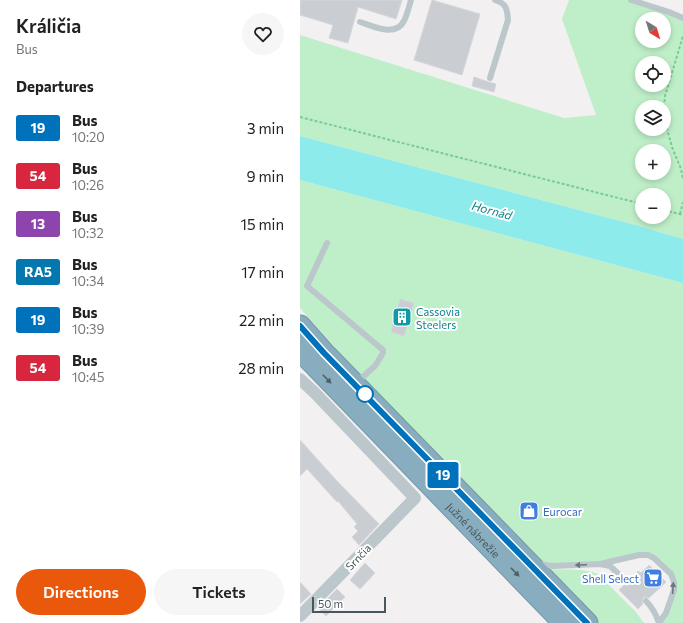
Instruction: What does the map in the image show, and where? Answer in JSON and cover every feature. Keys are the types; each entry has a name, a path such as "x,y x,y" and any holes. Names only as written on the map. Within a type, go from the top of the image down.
{"highway":[{"name":"Južné nábrežie","path":"300,326 324,353 587,623"},
{"name":"Južné nábrežie","path":"300,350 564,623"}],"street":[{"name":"Srnčia","path":"300,379 415,498 300,616"}],"lane":[{"path":"360,22 386,30 392,30 399,27 404,22 411,0"},
{"path":"490,78 508,20 505,6 502,2 495,0"},
{"path":"631,0 683,18"},
{"path":"327,243 307,286 383,350 383,353 375,366 355,384"},
{"path":"528,562 553,566 600,564 639,555 648,555 654,558 671,574 674,582 674,590 666,613 659,623"},
{"path":"600,564 610,566 627,582"},
{"path":"646,602 656,614 659,623"}],"path":[{"path":"665,100 683,36"},
{"path":"300,117 635,202"},
{"path":"669,136 681,169 683,179"},
{"path":"671,212 682,214 683,202"}],"green space":[{"path":"569,0 632,0 666,12 635,12 635,48 671,48 671,14 683,18 683,239 300,136 300,35 564,118 596,115 562,19"},
{"path":"300,180 683,283 683,623 659,623 674,590 671,574 648,555 600,564 541,565 362,378 300,308"},
{"path":"547,569 580,570 598,574 636,612 644,623 596,623"}],"water":[{"name":"Hornád","path":"300,136 683,239 683,283 300,180"}],"building":[{"path":"300,0 402,0 396,19 358,7 348,43 329,38 333,25 300,15"},
{"path":"432,0 480,14 462,75 414,60"},
{"path":"474,77 496,84 494,92 472,86"},
{"name":"Cassovia Steelers","path":"400,299 414,303 404,336 391,332"},
{"path":"300,440 379,524 359,545 352,537 358,531 354,527 357,524 338,501 337,502 307,469 300,476"},
{"path":"365,563 375,573 360,589 350,580"},
{"path":"649,565 666,582 649,598 643,598 643,604 638,609 619,590 624,585 630,585 630,579 638,571 641,573"},
{"path":"300,582 311,594 300,604"},
{"path":"337,589 345,597 326,616 318,608"}],"bus line":[{"name":"19","path":"300,326 324,353 587,623"}],"place":[{"name":"Cassovia Steelers","path":"402,317"},
{"name":"Eurocar","path":"529,511"},
{"name":"Shell Select","path":"653,578"}]}
